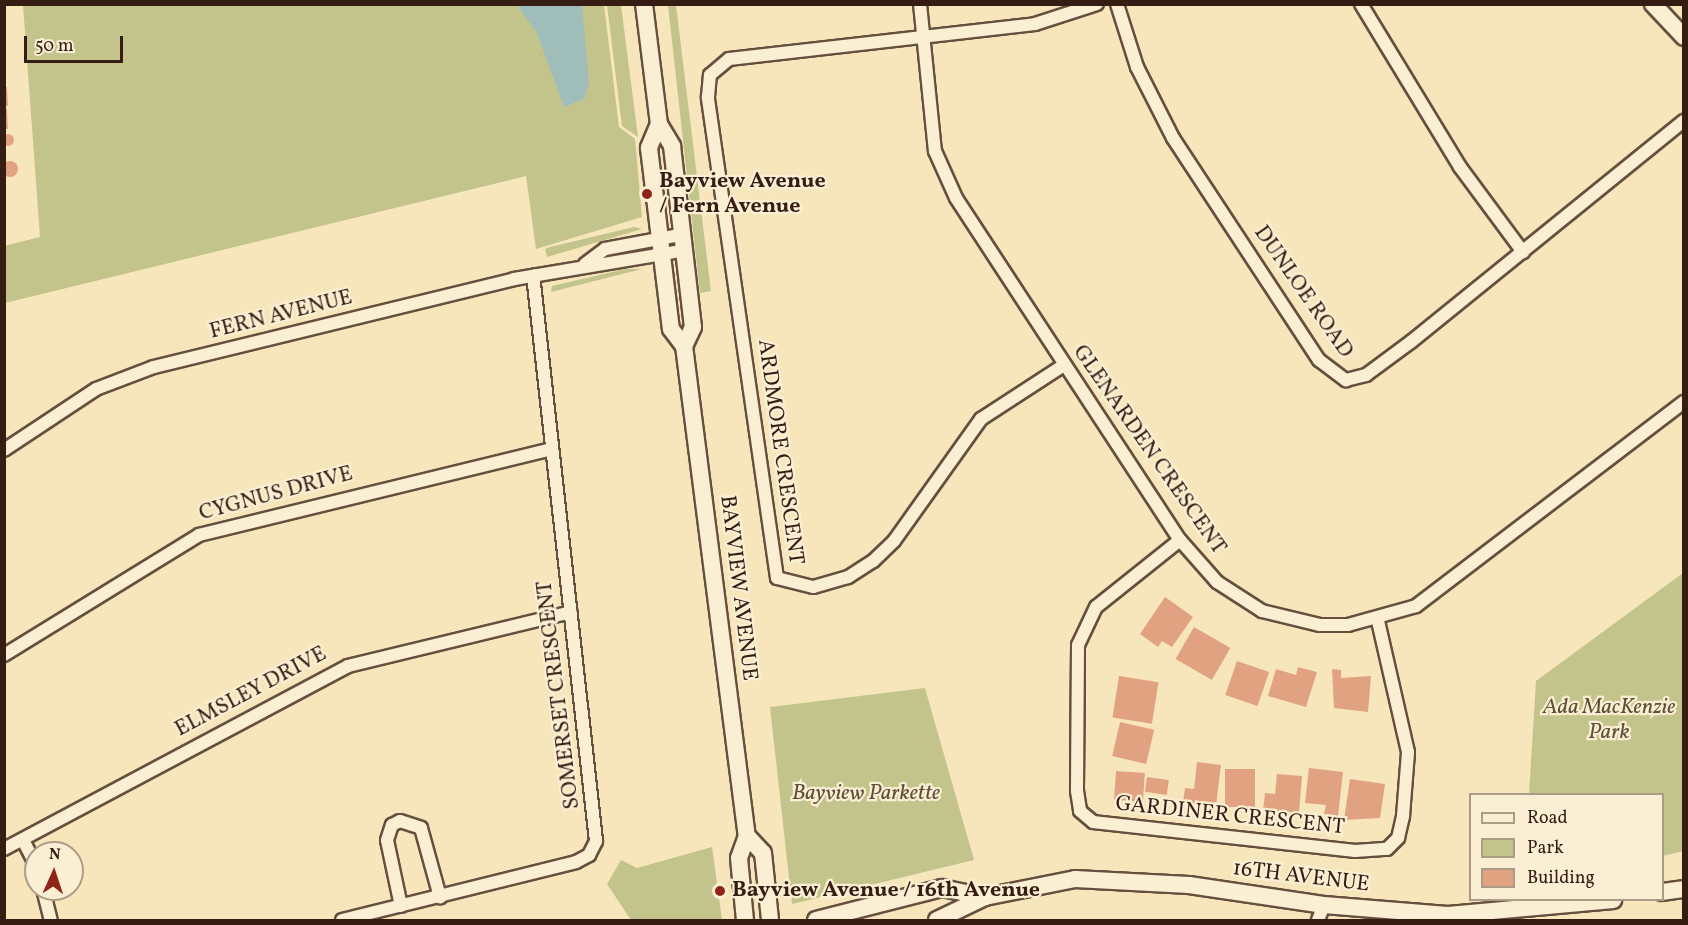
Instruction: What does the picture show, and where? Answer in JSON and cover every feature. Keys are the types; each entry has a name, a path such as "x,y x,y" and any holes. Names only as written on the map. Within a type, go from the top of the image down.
{"main road":[{"name":"BAYVIEW AVENUE","path":"644,4 658,124 672,146 681,243 693,327 684,346"},
{"path":"1653,4 1683,37"},
{"name":"BAYVIEW AVENUE","path":"658,124 649,148 671,329 684,346 747,836 739,858 745,921"},
{"name":"BAYVIEW AVENUE","path":"747,836 763,853 770,921"},
{"name":"16TH AVENUE","path":"937,921 985,897 1074,879 1189,885 1321,913 1448,915 1602,901"},
{"name":"16TH AVENUE","path":"816,921 942,888 985,897"},
{"path":"1664,892 1683,889"}],"street":[{"name":"GLENARDEN CRESCENT","path":"920,4 935,151 944,173 1064,365 1180,540 1217,582 1262,611 1320,625 1378,621 1439,592 1683,402"},
{"path":"924,36 1035,24 1097,4"},
{"name":"DUNLOE ROAD","path":"1117,4 1140,75 1173,138 1332,375 1346,380 1366,375 1523,252 1683,121"},
{"path":"1361,4 1460,167 1523,252"},
{"name":"ARDMORE CRESCENT","path":"924,36 718,64 710,75 708,97 777,578 813,586 848,577 873,561 894,541 981,419 1064,365"},
{"name":"FERN AVENUE","path":"4,450 96,389 144,370 533,275 681,243"},
{"name":"FERN AVENUE","path":"585,264 605,249 662,246"},
{"name":"SOMERSET CRESCENT","path":"342,921 576,862 589,855 596,841 533,275"},
{"name":"CYGNUS DRIVE","path":"4,656 199,535 551,449"},
{"name":"GARDINER CRESCENT","path":"1180,540 1096,607 1078,645 1077,791 1080,811 1093,822 1355,850 1387,849 1398,838 1403,816 1408,752 1378,621"},
{"name":"ELMSLEY DRIVE","path":"4,849 348,666 571,612"},
{"path":"401,906 387,840 392,825 400,821 421,828 440,897"},
{"path":"46,901 51,921"}],"green space":[{"path":"23,5 604,5 619,127 635,139 642,217 536,249 526,176 5,303 4,246 40,237"},
{"path":"607,5 621,5 638,137 622,126"},
{"path":"668,5 676,5 711,291 700,293"},
{"path":"634,227 642,229 547,257 545,249 550,247"},
{"path":"625,269 642,269 551,292 552,286"},
{"name":"Ada MacKenzie Park","path":"1683,573 1683,851 1664,856 1664,793 1529,793 1536,681"},
{"name":"Bayview Parkette","path":"925,688 974,860 792,904 770,707"},
{"path":"712,847 722,920 631,920 607,884 621,860 637,868"}],"water":[{"path":"517,5 582,5 589,84 584,99 564,107 537,33"}],"building":[{"path":"4,87 7,87 8,106 4,106"},
{"path":"4,109 7,109 8,129 4,129"},
{"path":"10,134 14,140 10,146 6,146 2,138"},
{"path":"10,161 16,163 18,169 16,175 10,177 4,175 2,169 4,163"},
{"path":"1165,597 1193,617 1172,647 1162,641 1158,647 1140,634"},
{"path":"1194,627 1230,648 1212,680 1176,659"},
{"path":"1237,661 1269,672 1257,706 1225,695"},
{"path":"1298,667 1317,672 1306,707 1268,696 1276,669 1296,675"},
{"path":"1332,669 1341,670 1341,678 1371,676 1368,712 1334,708"},
{"path":"1119,676 1159,682 1152,724 1112,717"},
{"path":"1120,722 1154,730 1146,764 1112,756"},
{"path":"1197,762 1221,765 1216,806 1183,802 1185,788 1194,789"},
{"path":"1309,768 1343,772 1338,816 1324,814 1326,805 1305,803"},
{"path":"1225,769 1255,769 1255,807 1225,807"},
{"path":"1116,771 1145,773 1143,802 1114,800"},
{"path":"1277,774 1302,776 1299,813 1263,810 1265,793 1275,794"},
{"path":"1147,777 1169,780 1167,795 1145,792"},
{"path":"1350,779 1385,784 1380,818 1344,820"}],"place":[{"name":"Bayview Avenue / Fern Avenue","path":"647,194"},
{"name":"Bayview Avenue / 16th Avenue","path":"720,891"}]}
